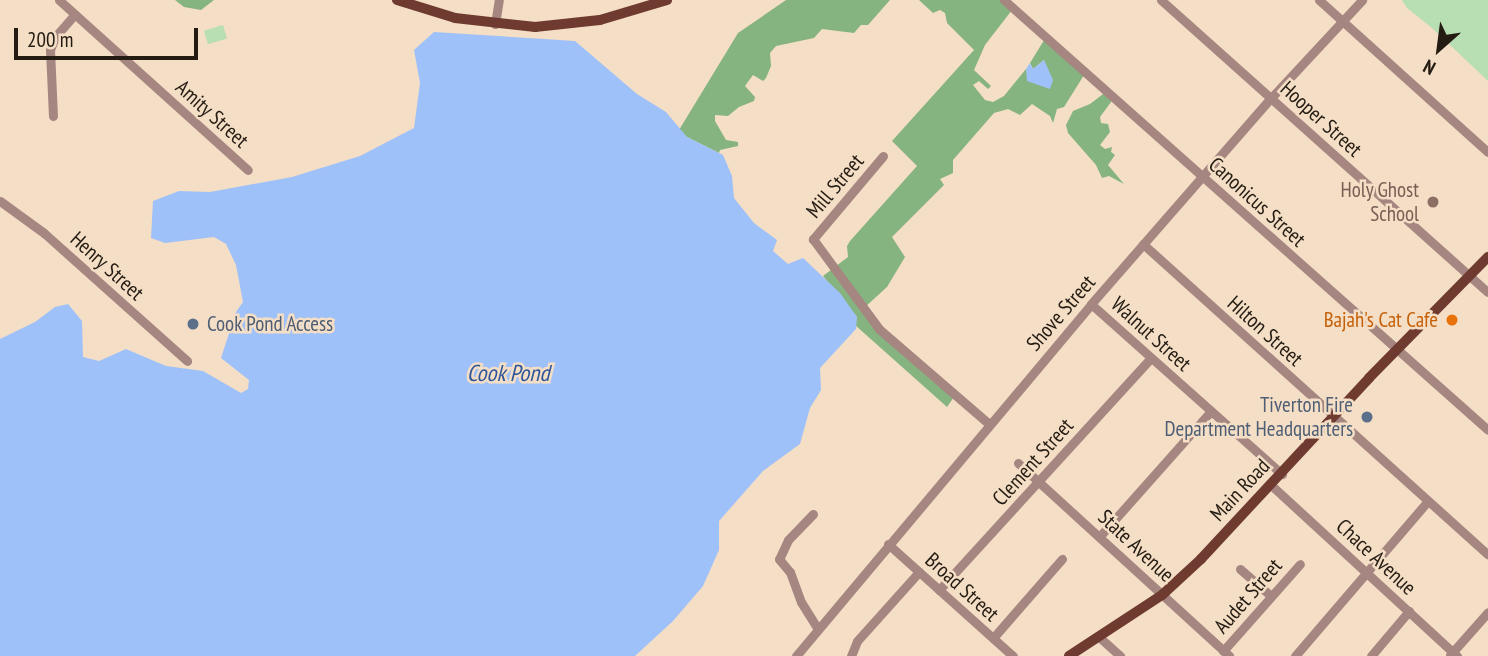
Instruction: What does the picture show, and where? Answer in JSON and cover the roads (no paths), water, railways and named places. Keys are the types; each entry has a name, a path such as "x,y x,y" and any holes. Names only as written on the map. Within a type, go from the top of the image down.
{"main road":[{"path":"397,0 440,15 535,27 625,15 667,0"},
{"name":"Main Road","path":"1069,656 1162,595 1201,559 1396,349 1488,257"}],"street":[{"name":"Amity Street","path":"58,0 248,170"},
{"path":"495,24 499,0"},
{"name":"Canonicus Street","path":"1004,0 1488,430"},
{"path":"1015,10 1024,0"},
{"name":"Hooper Street","path":"1161,0 1488,292"},
{"path":"1319,0 1488,152"},
{"name":"Shove Street","path":"796,656 1091,304 1271,98 1362,0"},
{"path":"53,116 50,50 55,37 75,15"},
{"name":"Mill Street","path":"883,156 813,239 880,329 989,424"},
{"name":"Henry Street","path":"0,201 44,233 187,361"},
{"name":"Hilton Street","path":"1143,244 1488,555"},
{"name":"Walnut Street","path":"1091,304 1282,474"},
{"name":"Clement Street","path":"939,590 1151,358"},
{"path":"1100,536 1211,411"},
{"name":"State Avenue","path":"1018,463 1226,653"},
{"name":"Chace Avenue","path":"1271,485 1409,611 1453,655"},
{"path":"1295,656 1428,501"},
{"path":"814,514 788,540 779,559 790,572 797,594 818,629"},
{"name":"Broad Street","path":"888,544 1013,656"},
{"path":"993,638 1062,559"},
{"name":"Audet Street","path":"1226,653 1300,564"},
{"path":"1240,569 1271,596"},
{"path":"851,656 857,642 919,572"},
{"path":"1371,656 1409,611"},
{"path":"1453,655 1488,612"},
{"path":"1098,636 1120,656"}],"water":[{"name":"Cook Pond","path":"434,32 575,41 637,94 666,112 687,137 723,155 732,176 734,198 754,223 777,240 773,251 788,264 803,258 840,293 857,317 856,329 820,368 821,390 810,408 800,444 763,471 719,521 719,550 703,586 673,621 635,656 0,656 0,339 35,322 55,307 68,304 82,321 83,357 99,361 126,349 166,366 203,371 241,393 248,389 249,380 221,358 236,312 243,302 236,265 226,244 214,237 165,243 151,238 153,201 179,191 210,192 292,177 360,156 414,128 420,83 414,50"},
{"path":"1044,60 1053,80 1050,89 1027,81 1026,69 1030,63 1033,69"}],"place":[{"name":"Holy Ghost School","path":"1433,202"},
{"name":"Bajah's Cat Cafe","path":"1452,320"},
{"name":"Cook Pond Access","path":"193,324"},
{"name":"Tiverton Fire Department Headquarters","path":"1367,417"}]}
